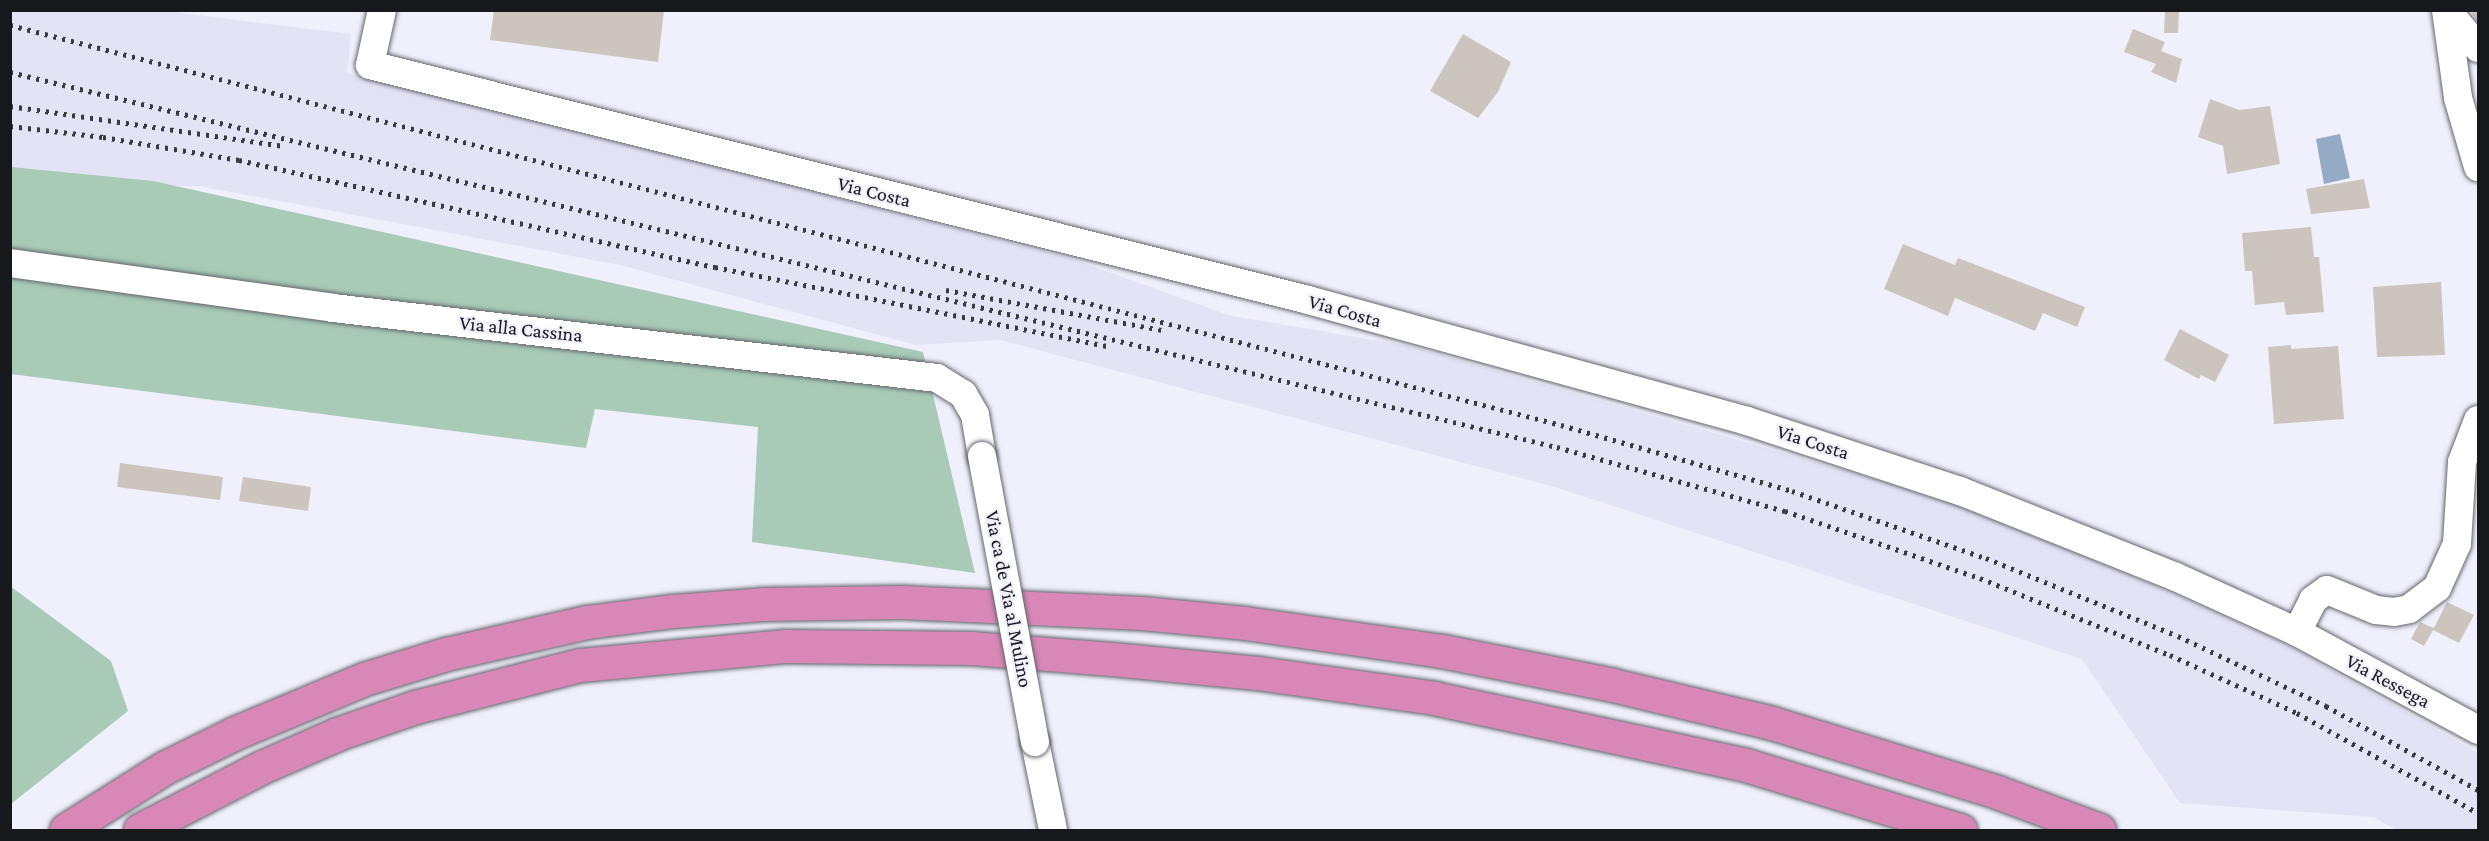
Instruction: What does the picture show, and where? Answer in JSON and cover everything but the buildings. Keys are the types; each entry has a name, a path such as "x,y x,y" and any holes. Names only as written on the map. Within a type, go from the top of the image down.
{"highway":[{"path":"66,831 164,768 235,733 364,679 446,654 587,622 662,613 763,604 901,602 1142,613 1245,623 1442,651 1613,685 1772,723 1997,792 2099,831"},
{"path":"140,831 262,767 337,734 415,707 580,665 786,646 971,648 1112,659 1257,672 1434,698 1746,765 1960,831"}],"street":[{"name":"Via Costa","path":"382,10 370,65 1308,300 1748,421 2044,523 2176,577 2297,632"},
{"path":"2447,10 2478,48"},
{"path":"2447,10 2458,98 2478,167"},
{"name":"Via alla Cassina","path":"10,263 333,308 936,378 963,394 975,415 982,456"},
{"path":"2297,632 2313,600 2327,590 2376,610 2394,612 2418,604 2437,588 2457,544 2462,462 2478,420"},
{"name":"Via ca de Via al Mulino","path":"982,456 1053,831"},
{"name":"Via Ressega","path":"2297,632 2478,730"}],"shaded area":[{"path":"11,11 166,11 351,34 347,73 1073,259 1228,315 1409,346 1983,510 2286,644 2478,753 2478,830 2396,830 2374,817 2180,803 2082,659 1555,487 1000,340 916,345 620,265 199,186 11,185"}],"green space":[{"path":"11,167 153,181 923,352 975,573 752,542 758,427 595,409 586,448 11,374"},
{"path":"10,586 111,661 128,711 11,804"}],"water":[{"path":"2340,134 2350,178 2324,184 2316,139"}],"railway":[{"path":"10,25 1561,425 1792,491 1986,558 2178,636 2326,706 2478,790"},
{"path":"10,72 1557,447 1785,511 1980,578 2170,655 2297,713 2478,813"},
{"path":"10,106 284,146"},
{"path":"10,126 103,137 239,160 715,267 1108,346"},
{"path":"946,290 1161,330"}]}
